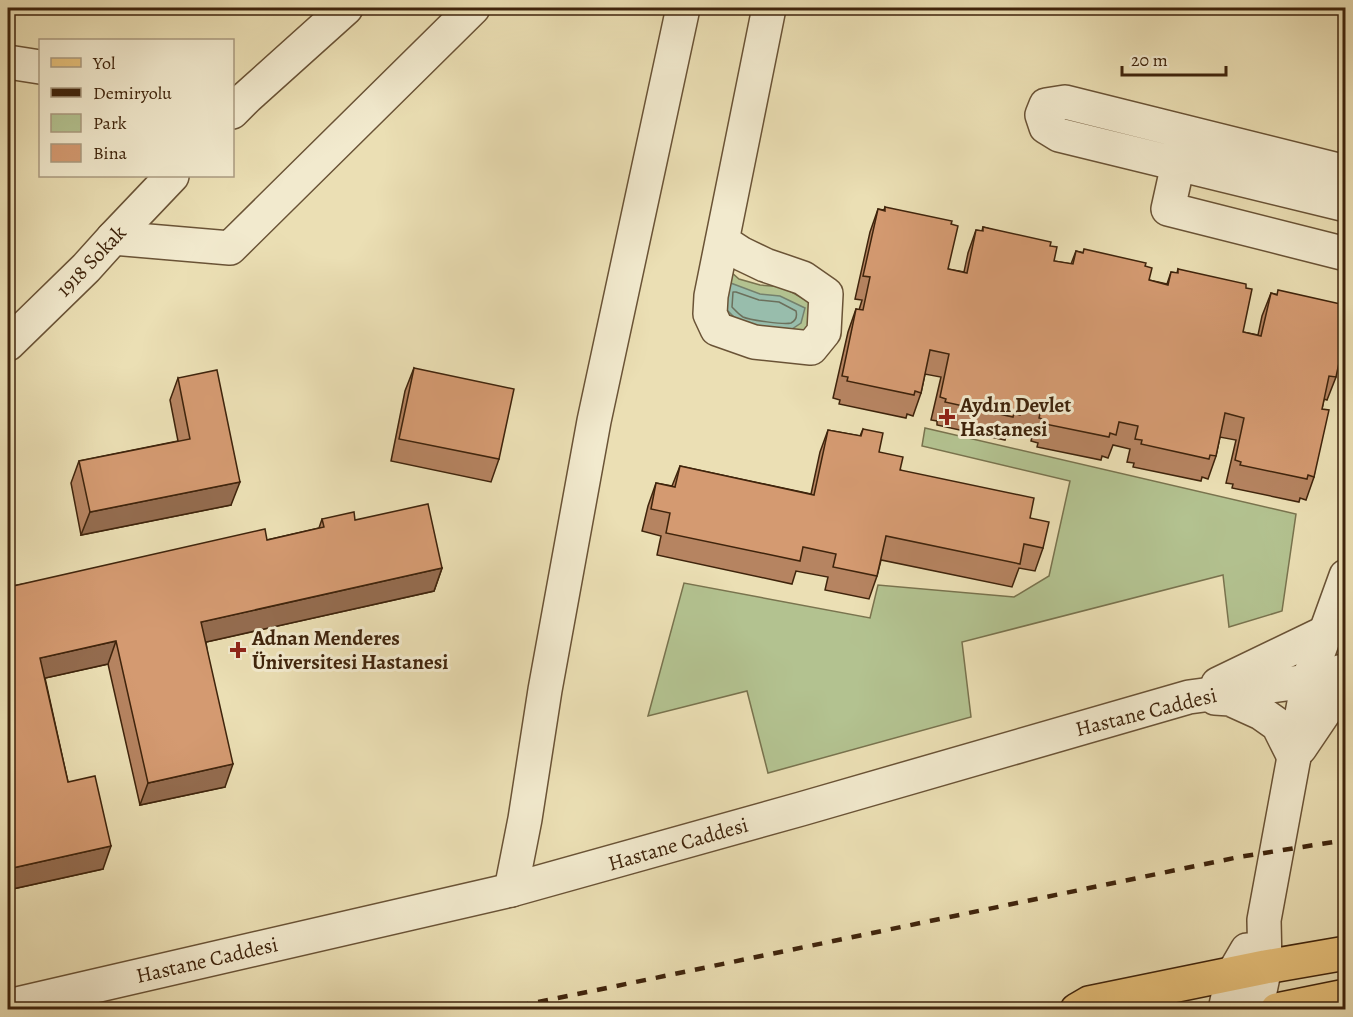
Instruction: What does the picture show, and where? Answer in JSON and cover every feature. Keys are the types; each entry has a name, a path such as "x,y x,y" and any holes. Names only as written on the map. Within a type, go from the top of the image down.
{"main road":[{"path":"1077,1010 1089,1003 1249,970 1346,953"},
{"path":"1277,1010 1346,996"}],"street":[{"path":"237,102 346,8"},
{"path":"113,238 230,248 473,8"},
{"path":"511,890 594,421 683,8"},
{"path":"722,241 769,8"},
{"path":"8,62 39,67"},
{"path":"1346,172 1065,102 1046,105 1042,115 1046,128 1059,135 1346,205"},
{"path":"1178,164 1168,209 1346,254"},
{"name":"1918 Sokak","path":"8,344 86,268 171,177"},
{"path":"1225,1010 1249,970 1264,920 1308,681 1336,630 1346,576"},
{"path":"1189,697 1336,630"},
{"name":"Hastane Caddesi","path":"8,1006 511,890 1189,697 1308,681 1346,670"},
{"path":"1294,757 1346,680"},
{"path":"1189,697 1230,699 1261,712 1278,725 1294,757"},
{"path":"1249,970 1256,1010"}],"green space":[{"path":"723,265 739,279 760,285 783,287 809,302 813,308 810,329 800,339 719,316"},
{"path":"925,428 1296,514 1282,611 1229,627 1223,575 962,642 971,717 768,773 747,691 648,716 684,583 870,618 878,585 1014,597 1049,576 1070,481 922,446"}],"water":[{"path":"728,282 760,294 780,296 805,308 801,323 792,329 761,327 738,321 727,310"}],"building":[{"path":"885,207 952,221 951,224 958,226 948,269 967,273 976,230 983,231 983,227 1051,242 1050,246 1057,247 1054,261 1073,264 1076,251 1083,253 1084,249 1146,263 1145,266 1152,268 1149,280 1168,285 1171,272 1178,273 1178,269 1246,284 1246,288 1252,289 1243,332 1261,336 1271,293 1277,295 1278,290 1345,305 1343,309 1346,309 1346,330 1336,377 1329,376 1322,409 1329,410 1314,477 1308,475 1307,479 1240,465 1241,462 1235,460 1244,418 1225,413 1216,456 1210,455 1209,459 1141,444 1142,440 1135,439 1138,426 1119,422 1116,435 1110,433 1109,437 1045,424 1046,420 1039,418 1042,406 1023,401 1020,415 1014,413 1013,417 945,402 946,399 940,397 949,354 930,350 921,393 915,391 914,395 847,381 848,377 842,376 856,309 863,310 870,277 863,276 878,209 885,211"},
{"path":"414,368 514,389 499,459 399,439"},
{"path":"217,370 240,482 90,512 79,461 190,439 178,378"},
{"path":"863,429 883,433 879,452 903,457 900,470 1034,498 1030,518 1049,522 1043,548 1024,544 1020,564 886,536 877,576 833,567 836,554 803,547 800,561 666,533 670,513 651,509 656,483 675,487 680,466 814,495 828,430 861,436"},
{"path":"428,504 442,568 201,622 233,764 148,783 116,641 40,658 68,782 95,776 111,846 8,869 8,580 12,579 13,586 265,529 267,540 324,527 322,519 354,512 355,520"}],"railway":[{"path":"499,1010 1239,857 1346,840"}],"place":[{"name":"Aydın Devlet Hastanesi","path":"947,417"},
{"name":"Adnan Menderes Üniversitesi Hastanesi","path":"238,650"}]}
